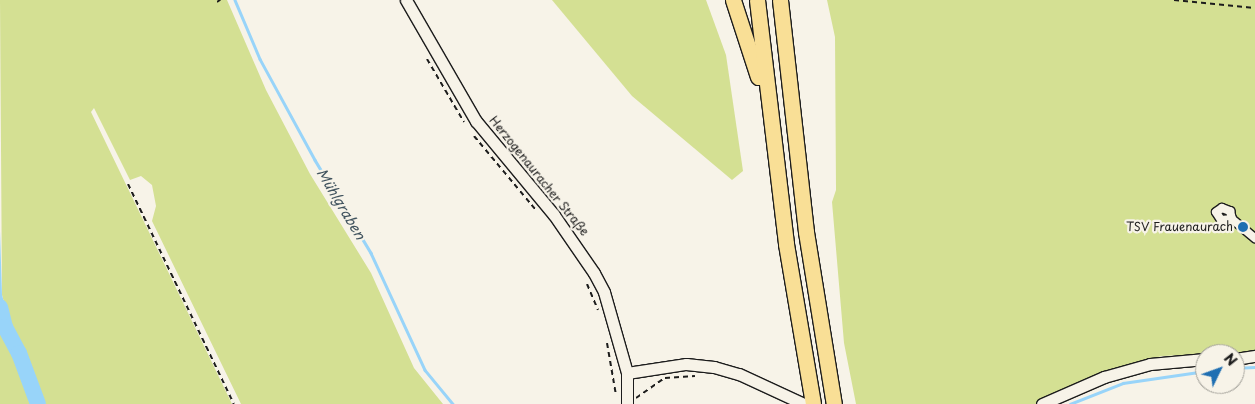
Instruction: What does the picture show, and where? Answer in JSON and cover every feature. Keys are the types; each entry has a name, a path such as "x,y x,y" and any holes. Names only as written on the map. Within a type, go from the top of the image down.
{"highway":[{"path":"733,0 752,52 775,156"},
{"path":"757,0 775,156 812,404"},
{"path":"780,0 806,232 834,404"}],"street":[{"name":"Herzogenauracher Straße","path":"406,0 476,121 554,215 594,272 604,292 627,373 627,402"},
{"path":"1232,218 1255,238"},
{"path":"1042,404 1104,377 1150,364 1195,360"},
{"path":"627,373 686,364 714,366 740,374 804,404"}],"path":[{"path":"1174,0 1255,8"},
{"path":"426,58 463,121 538,213"},
{"path":"128,184 234,404"},
{"path":"585,280 598,312"},
{"path":"605,336 616,395 619,400 627,402 642,396 665,378 698,376 714,366"}],"green space":[{"path":"0,0 227,0 266,90 310,174 371,273 414,368 443,404 241,404 152,221 156,206 152,185 141,176 130,180 94,108 91,112 232,404 43,404 28,357 10,324 2,295"},
{"path":"552,0 706,0 726,55 743,171 732,180 632,96"},
{"path":"827,0 1255,0 1255,352 1245,352 1245,344 1195,344 1195,355 1162,356 1119,368 1041,404 856,404 844,343 832,202 836,190 835,37"},
{"path":"0,308 29,381 35,404 0,404"}],"water":[{"path":"0,231 2,295 10,324 28,357 43,404 35,404 0,308"}],"waterway":[{"name":"Mühlgraben","path":"235,0 260,59 315,160 371,253 425,370 453,404"},
{"path":"0,307 5,327 19,353 38,404"},
{"name":"Mühlgraben","path":"1245,368 1255,367"},
{"name":"Mühlgraben","path":"1070,404 1123,383 1195,372"}],"place":[{"name":"TSV Frauenaurach","path":"1243,227"}]}
